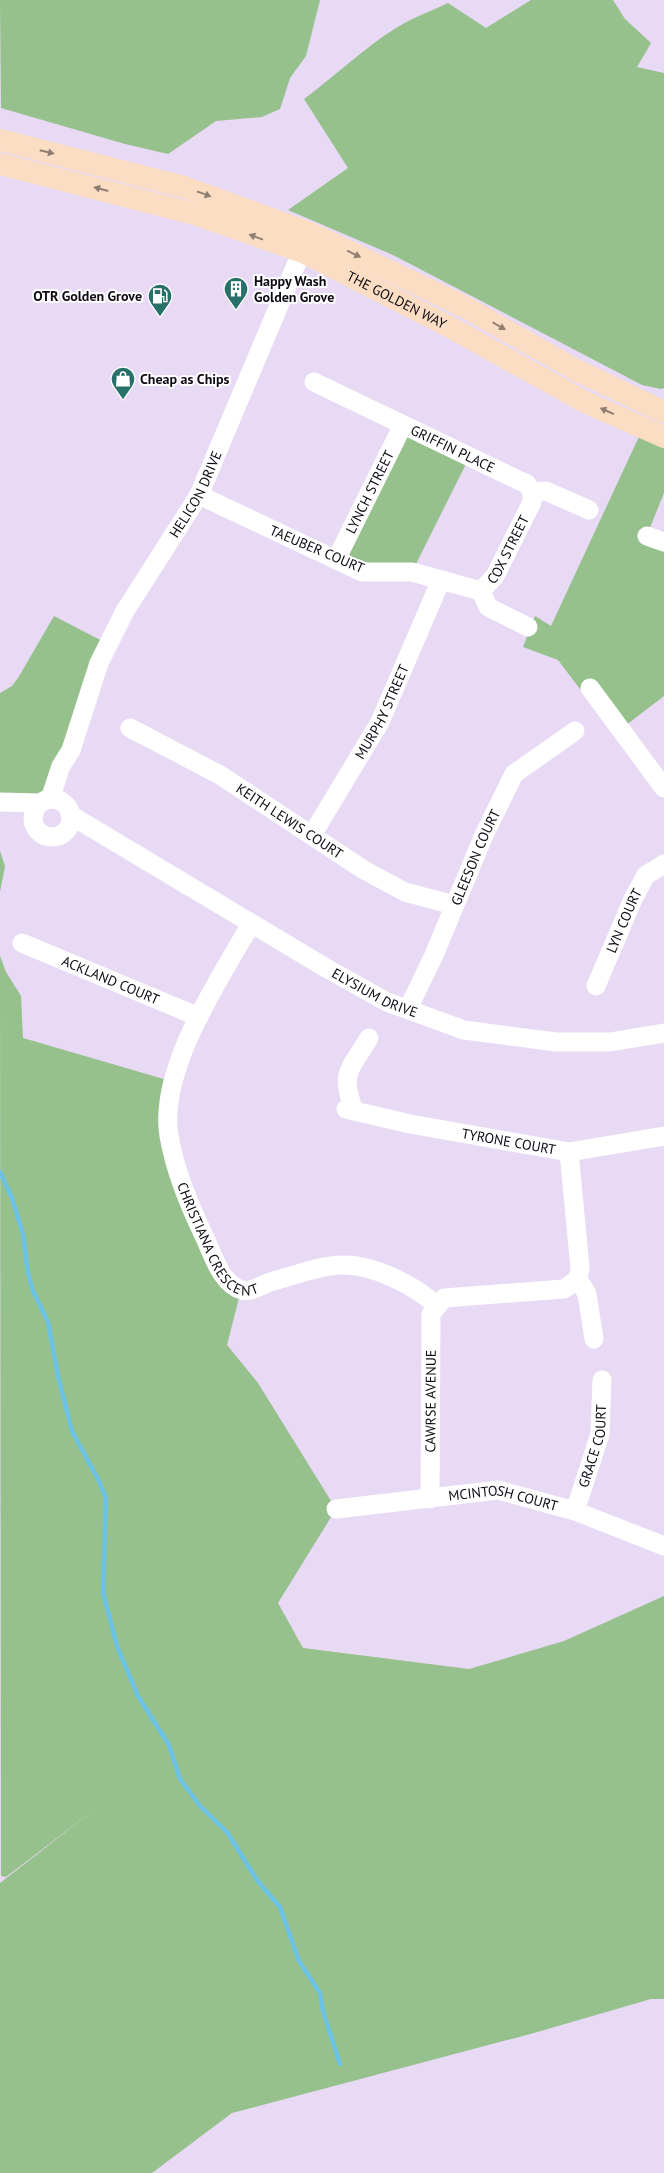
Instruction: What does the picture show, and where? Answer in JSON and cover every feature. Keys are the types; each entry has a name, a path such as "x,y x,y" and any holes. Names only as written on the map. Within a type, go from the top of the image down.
{"main road":[{"name":"THE GOLDEN WAY","path":"0,140 184,186 306,242 465,307 574,369 664,412"},
{"name":"THE GOLDEN WAY","path":"0,164 306,242 450,327 577,397 660,430"}],"street":[{"name":"HELICON DRIVE","path":"34,823 33,815 59,810 71,770 71,750 96,672 108,644 154,563 199,495 306,242"},
{"name":"GRIFFIN PLACE","path":"314,382 527,484 532,492 546,492 589,510"},
{"name":"LYNCH STREET","path":"336,560 404,424"},
{"name":"COX STREET","path":"475,590 495,576 532,502 532,492"},
{"name":"TAEUBER COURT","path":"199,495 362,572 412,572 475,590"},
{"name":"MURPHY STREET","path":"312,835 380,722 441,580"},
{"path":"475,590 488,607 528,626"},
{"path":"590,688 602,712 662,782"},
{"name":"KEITH LEWIS COURT","path":"130,728 220,775 364,870 405,892 454,905"},
{"name":"GLEESON COURT","path":"408,1009 514,774 575,732"},
{"path":"0,802 59,810 59,837 52,838 40,833 34,823 0,809"},
{"name":"ELYSIUM DRIVE","path":"59,810 356,985 408,1009 464,1030 556,1042 610,1042 664,1033"},
{"name":"LYN COURT","path":"596,986 633,899 646,875 664,864"},
{"name":"CHRISTIANA CRESCENT","path":"251,924 199,1017 177,1069 168,1106 169,1135 186,1197 225,1278 241,1290 254,1289 269,1282 325,1267 344,1265 387,1276 419,1290 436,1305"},
{"name":"ACKLAND COURT","path":"22,943 199,1017"},
{"name":"TYRONE COURT","path":"369,1038 346,1076 350,1110 410,1124 569,1152 664,1136"},
{"path":"569,1152 580,1268 578,1279 588,1294 594,1339"},
{"path":"436,1305 444,1298 564,1289 578,1279"},
{"name":"CAWRSE AVENUE","path":"430,1499 431,1314 436,1305"},
{"name":"GRACE COURT","path":"575,1512 600,1434 602,1380"},
{"name":"MCINTOSH COURT","path":"336,1509 498,1490 575,1512 664,1546"}],"green space":[{"path":"0,0 320,0 306,56 290,78 280,109 262,117 216,121 168,154 125,144 1,108"},
{"path":"531,0 613,0 625,19 651,43 637,67 664,73 664,388 642,385 393,255 288,210 348,168 304,99 361,53 396,28 448,3 486,28"},
{"path":"403,425 470,456 412,572 336,560"},
{"path":"643,428 664,437 664,493 647,535 664,543 664,696 621,729 599,714 558,660 523,647 535,616 551,626"},
{"path":"54,616 108,644 50,799 0,804 0,693 12,686 18,678"},
{"path":"0,851 5,866 0,892"},
{"path":"0,956 6,972 21,996 23,1038 174,1082 168,1106 208,1243 241,1290 227,1345 258,1383 336,1509 278,1603 303,1648 469,1669 564,1641 664,1596 664,1999 651,1999 534,2033 232,2113 152,2173 0,2173 0,1883 99,1806 6,1877 1,1876"}],"waterway":[{"path":"0,1172 12,1198 23,1234 28,1273 33,1291 48,1322 58,1376 72,1431 106,1498 103,1592 117,1646 138,1696 169,1745 180,1779 200,1806 227,1832 257,1880 280,1907 299,1961 320,1993 323,2011 340,2064"}],"place":[{"name":"Happy Wash Golden Grove","path":"236,310"},
{"name":"OTR Golden Grove","path":"160,317"},
{"name":"Cheap as Chips","path":"123,400"}]}
